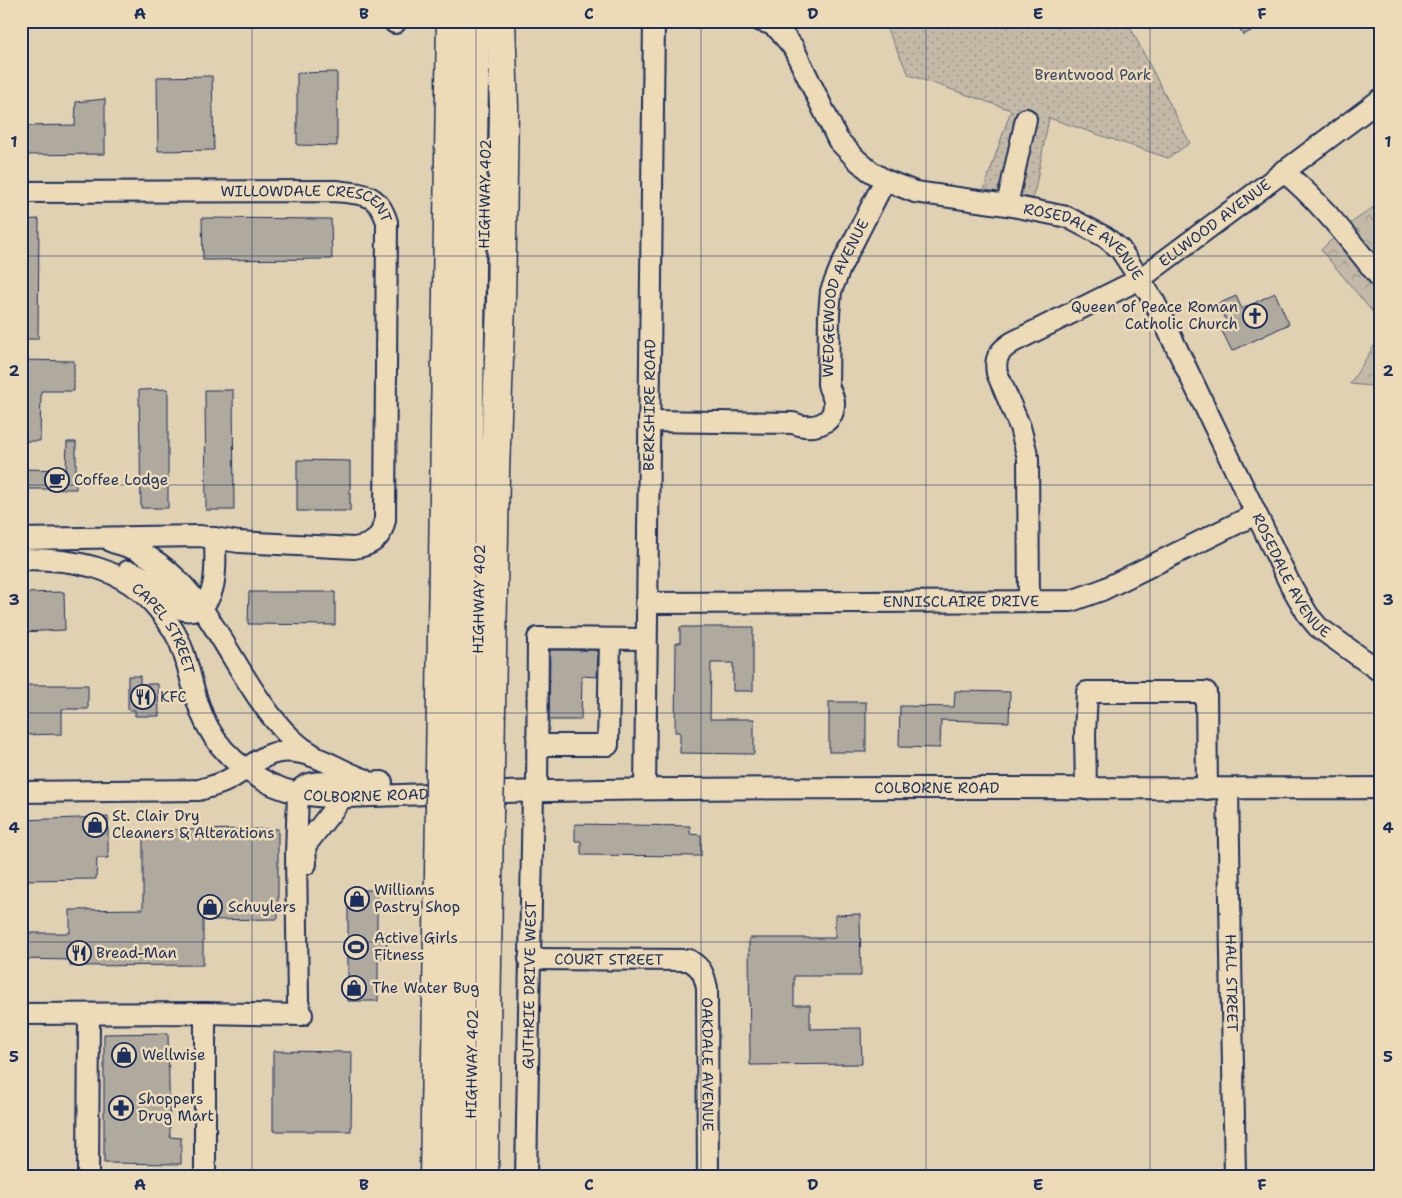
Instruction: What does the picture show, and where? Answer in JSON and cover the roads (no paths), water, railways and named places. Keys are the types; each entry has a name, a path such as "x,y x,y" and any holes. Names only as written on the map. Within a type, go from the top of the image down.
{"highway":[{"path":"440,21 448,184"},
{"name":"HIGHWAY 402","path":"434,1177 470,791 448,184 451,21"},
{"path":"457,1177 470,791 475,21"},
{"name":"HIGHWAY 402","path":"470,1177 470,791 488,21"},
{"path":"484,1177 470,791 495,472 501,302 504,108 501,21"},
{"path":"504,108 510,21"}],"street":[{"name":"BERKSHIRE ROAD","path":"644,789 654,21"},
{"name":"ROSEDALE AVENUE","path":"761,21 771,24 778,29 793,47 838,140 857,160 885,180 915,192 1007,205 1067,216 1105,237 1120,249 1154,301 1289,582 1308,615 1325,632 1381,672"},
{"name":"ELLWOOD AVENUE","path":"1029,602 1028,458 1020,427 997,373 996,358 999,352 1013,342 1140,279 1381,99"},
{"path":"1007,205 1026,119"},
{"path":"1284,171 1323,208 1381,279"},
{"name":"WEDGEWOOD AVENUE","path":"649,421 793,422 811,427 822,424 827,420 831,415 834,403 828,390 831,291 841,266 885,180"},
{"name":"WILLOWDALE CRESCENT","path":"21,192 335,191 366,195 383,209 387,222 385,520 382,532 368,546 354,548 239,542 215,538"},
{"name":"ENNISCLAIRE DRIVE","path":"646,603 1062,602 1091,595 1256,514"},
{"path":"21,539 98,539 156,536 215,538 215,570 212,594 201,607"},
{"path":"98,539 129,547 169,572 201,607 269,714 293,740 320,759"},
{"name":"CAPEL STREET","path":"21,559 61,560 116,568 142,576 152,582 178,607 184,610 201,607"},
{"name":"CAPEL STREET","path":"87,564 107,571 133,584 147,596 168,621 177,635 183,651 198,703 208,728 225,752 245,768"},
{"name":"GUTHRIE DRIVE WEST","path":"526,1177 529,959 538,745 538,638 610,639"},
{"path":"538,745 608,745 610,639 646,639"},
{"path":"1086,789 1085,734 1087,692 1206,692 1207,788"},
{"name":"COLBORNE ROAD","path":"21,792 199,790 220,784 258,759 274,753 299,752 320,759 354,776 382,782 470,791"},
{"name":"COLBORNE ROAD","path":"245,768 276,786 298,793 324,797 470,791 535,792 644,789 1381,788"},
{"path":"199,790 221,786 244,778 276,786"},
{"path":"21,1014 302,1015 298,1002 296,854 298,793 302,787 314,783 358,784 382,782"},
{"name":"HALL STREET","path":"1228,789 1234,1177"},
{"path":"298,1002 307,988 305,939 308,886 305,846 343,797"},
{"name":"COURT STREET","path":"529,959 689,960"},
{"name":"OAKDALE AVENUE","path":"689,960 704,975 707,988 708,1177"},
{"path":"88,1014 88,1177"},
{"path":"205,1014 205,1177"}],"place":[{"name":"Queen of Peace Roman Catholic Church","path":"1255,316"},
{"name":"Coffee Lodge","path":"57,480"},
{"name":"KFC","path":"143,697"},
{"name":"St. Clair Dry Cleaners & Alterations","path":"95,825"},
{"name":"Williams Pastry Shop","path":"357,899"},
{"name":"Schuylers","path":"210,907"},
{"name":"Active Girls Fitness","path":"356,947"},
{"name":"Bread-Man","path":"79,953"},
{"name":"The Water Bug","path":"354,988"},
{"name":"Wellwise","path":"124,1055"},
{"name":"Shoppers Drug Mart","path":"121,1108"}],"park label":[{"name":"Brentwood Park","path":"1093,75"}]}
